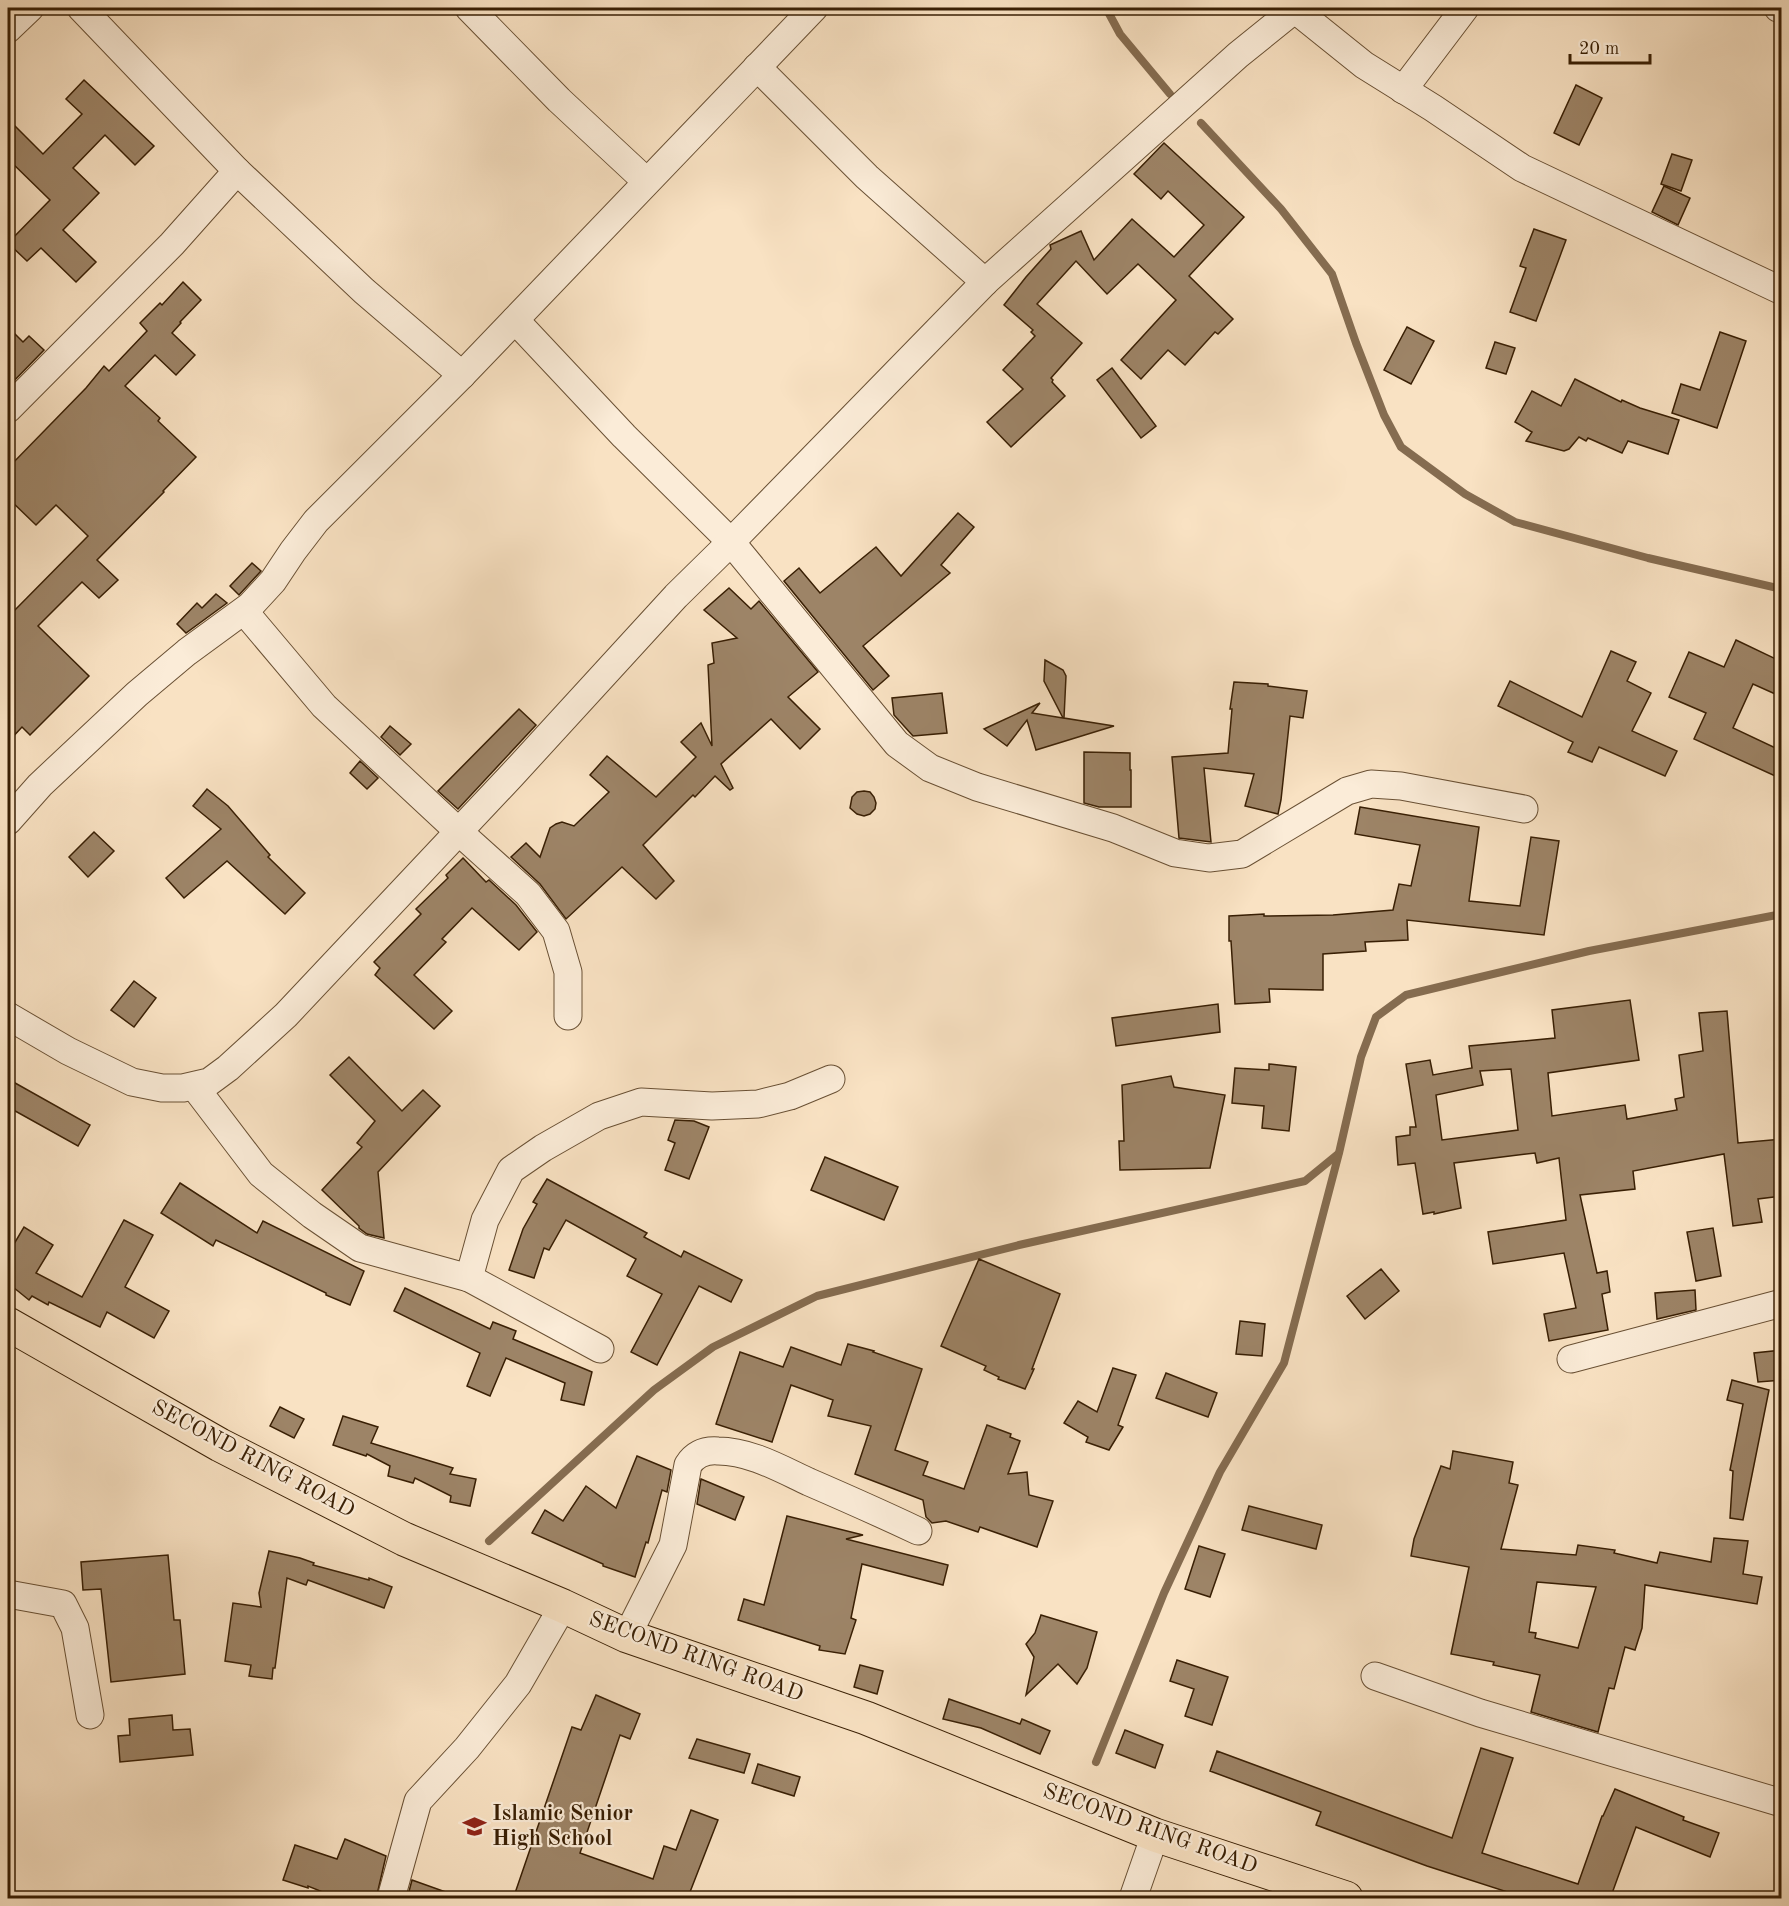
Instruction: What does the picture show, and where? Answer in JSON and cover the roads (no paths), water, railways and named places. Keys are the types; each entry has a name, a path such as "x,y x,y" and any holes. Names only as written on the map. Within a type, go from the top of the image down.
{"main road":[{"name":"SECOND RING ROAD","path":"8,1324 220,1445 404,1539 627,1635 866,1718 1155,1835 1346,1899"}],"street":[{"path":"8,29 30,8"},
{"path":"81,8 237,171 364,291 462,375"},
{"path":"469,8 559,100 646,182"},
{"path":"8,821 40,785 137,694 187,652 244,611 273,581 316,521 462,375 814,8"},
{"path":"8,1016 68,1051 132,1082 162,1088 183,1088 209,1082 228,1068 286,1015 512,775 676,596 731,543 985,282 1238,55 1294,8 1364,66 1522,168 1782,291"},
{"path":"1403,90 1465,8"},
{"path":"757,67 867,177 985,282"},
{"path":"8,409 172,244 237,171"},
{"path":"515,320 624,436 731,543 897,744 930,768 977,787 1113,828 1175,853 1209,858 1242,854 1347,791 1371,784 1401,786 1524,809"},
{"path":"244,611 324,706 528,894 556,931 568,972 568,1016"},
{"path":"469,1278 485,1220 511,1170 543,1148 598,1116 641,1102 712,1106 758,1104 790,1096 831,1079"},
{"path":"194,1086 261,1174 312,1215 360,1248 469,1278 600,1349"},
{"path":"1571,1359 1782,1303"},
{"path":"627,1635 673,1545 688,1466 693,1456 717,1450 765,1462 918,1531"},
{"path":"8,1594 63,1604 75,1628 90,1715"},
{"path":"391,1899 418,1801 467,1748 518,1684 563,1606"},
{"path":"1375,1676 1480,1713 1782,1803"},
{"path":"1133,1899 1155,1835"}],"waterway":[{"path":"1106,8 1120,34 1170,94"},
{"path":"1201,123 1281,209 1332,274 1384,415 1401,447 1465,494 1515,522 1648,558 1782,589"},
{"path":"1096,1762 1164,1593 1220,1472 1284,1363 1339,1153 1361,1057 1376,1017 1406,995 1589,951 1782,914"},
{"path":"489,1541 654,1390 713,1347 817,1296 1019,1245 1305,1181 1338,1154"}],"place":[{"name":"Islamic Senior High School","path":"474,1827"}]}
